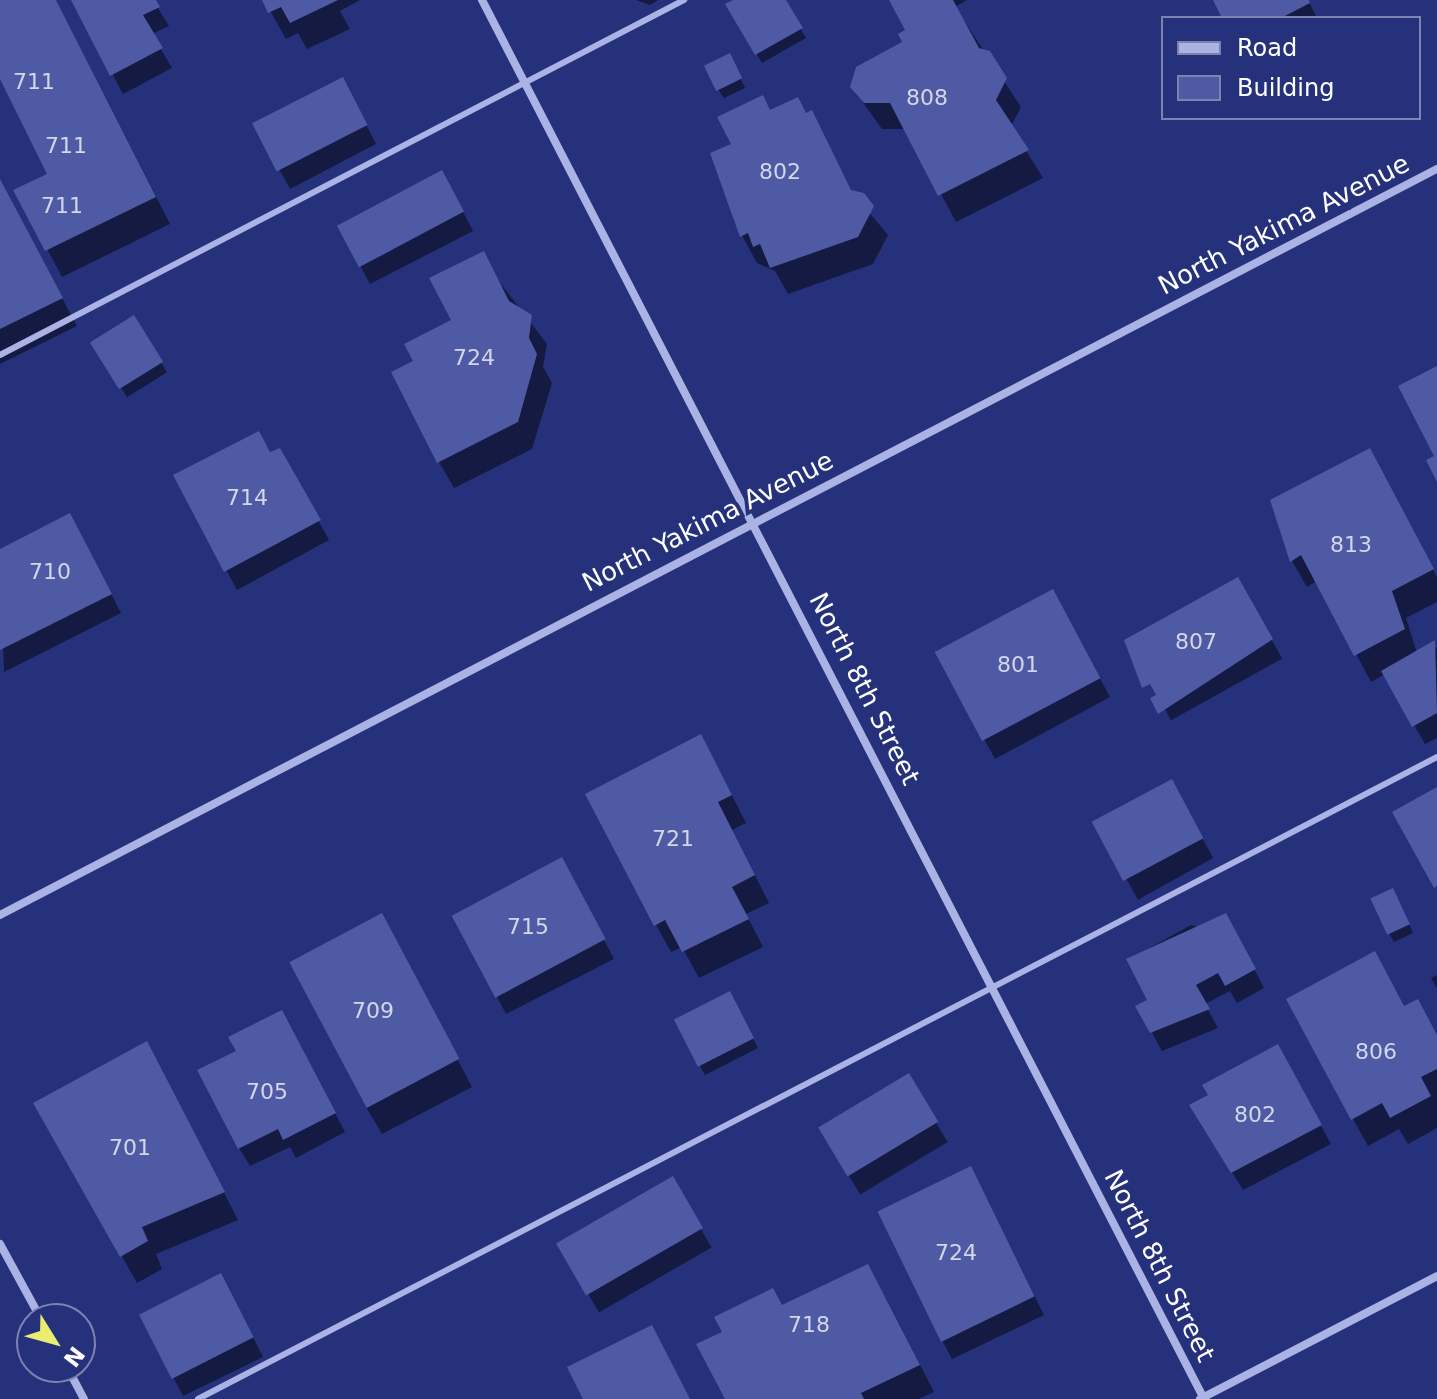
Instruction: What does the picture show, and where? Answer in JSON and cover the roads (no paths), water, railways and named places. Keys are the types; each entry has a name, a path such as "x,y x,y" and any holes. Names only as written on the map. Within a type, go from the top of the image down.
{"street":[{"name":"North 8th Street","path":"482,0 755,519 1202,1398"},
{"name":"North Yakima Avenue","path":"0,915 755,519 1437,169"},
{"path":"0,1244 32,1303"},
{"path":"1202,1398 1437,1276"}],"lane":[{"path":"0,355 684,0"},
{"path":"198,1399 1437,757"}]}
